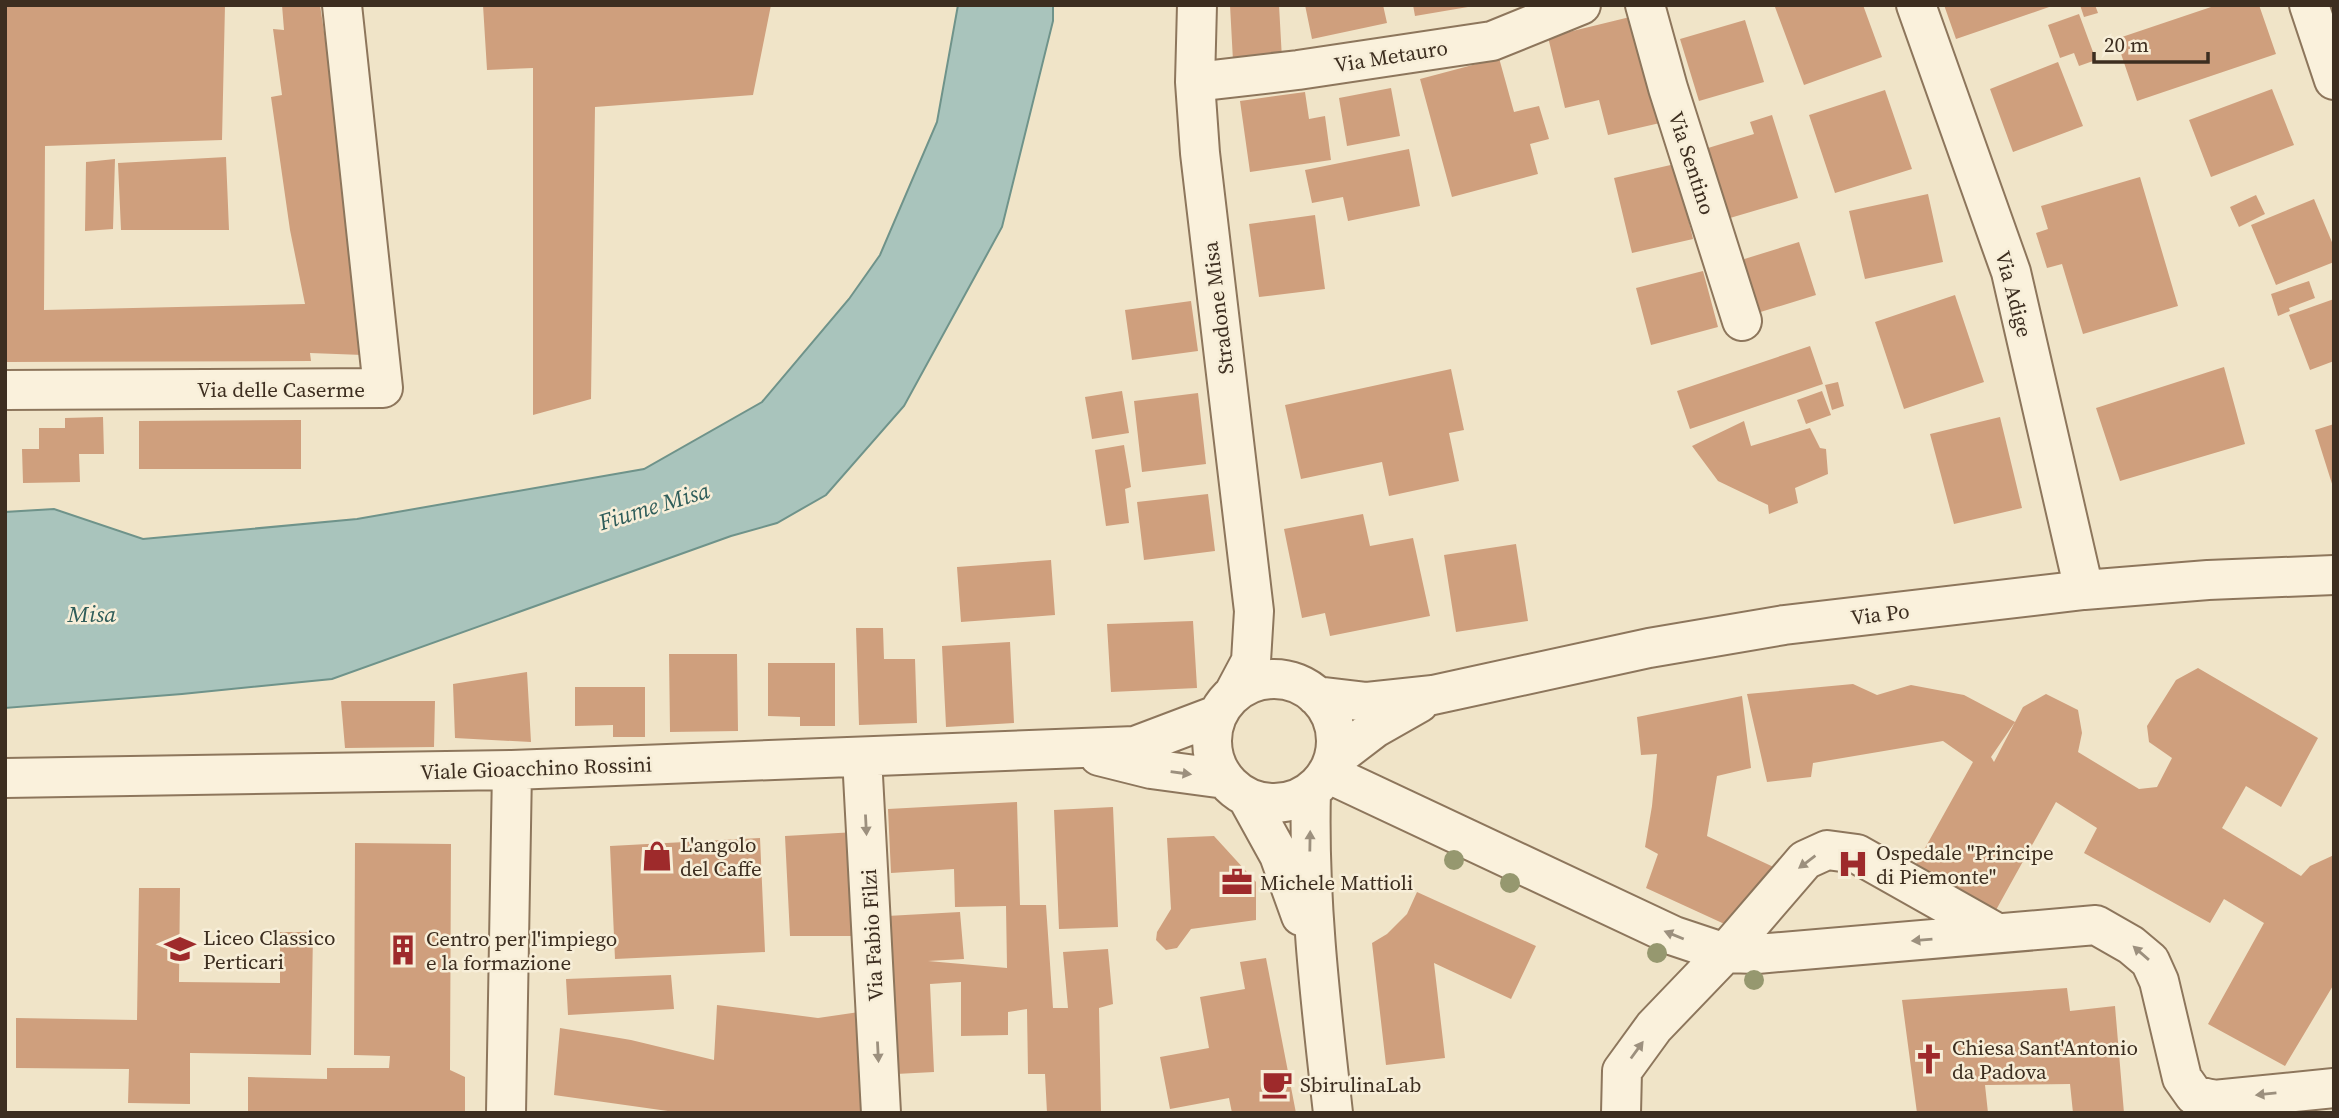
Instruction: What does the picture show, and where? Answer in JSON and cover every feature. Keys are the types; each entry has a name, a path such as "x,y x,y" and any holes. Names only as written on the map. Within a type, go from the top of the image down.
{"street":[{"name":"Via delle Caserme","path":"5,390 383,388 342,5"},
{"name":"Stradone Misa","path":"1197,5 1195,82 1200,153 1254,611 1251,661 1226,704"},
{"name":"Via Metauro","path":"1195,82 1492,41 1581,5"},
{"name":"Via Sentino","path":"1645,5 1668,88 1742,321"},
{"name":"Via Adige","path":"1916,5 2011,272 2084,590"},
{"path":"2309,5 2334,80"},
{"name":"Via Po","path":"1306,689 1367,702 1433,695 1649,648 1784,625 2084,590 2208,580 2334,575"},
{"name":"Stradone Misa","path":"1254,611 1275,652 1306,689"},
{"path":"1316,958 1279,855 1236,788 1216,765 1212,748 1212,731 1226,704 1248,685 1264,680 1280,679 1306,689 1327,709 1334,726 1336,742 1324,775 1309,851 1316,958 1333,1113"},
{"name":"Via Po","path":"1324,775 1375,728 1433,695"},
{"name":"Viale Gioacchino Rossini","path":"5,778 512,770 1135,746 1226,704"},
{"name":"Viale Gioacchino Rossini","path":"1067,748 1236,788"},
{"name":"Via Fabio Filzi","path":"862,757 881,1113"},
{"path":"506,1113 512,770"},
{"path":"1236,788 1263,803 1280,803 1296,799 1324,775"},
{"path":"1324,775 1674,936 1725,953 1756,954 2096,925 2131,945 2150,961 2160,981 2182,1078 2194,1096 2214,1100 2334,1088"},
{"path":"1621,1113 1622,1071 1654,1027 1725,953 1805,860 1827,850 1857,854 1997,933"}],"water":[{"name":"Misa","path":"958,5 1053,5 1053,21 1002,227 904,406 826,495 777,523 731,536 332,679 5,708 5,512 54,509 143,539 357,519 644,469 762,402 849,299 880,255 937,122"}],"building":[{"path":"5,5 225,5 222,140 45,146 44,310 305,304 290,230 271,97 282,95 273,29 284,30 282,5 320,5 332,85 363,355 310,353 311,361 5,362"},
{"path":"483,5 771,5 753,95 595,107 591,399 533,415 533,68 487,70"},
{"path":"1230,5 1279,5 1282,59 1233,61"},
{"path":"1305,5 1383,5 1387,23 1312,39"},
{"path":"1413,5 1468,5 1468,7 1415,16"},
{"path":"1863,5 1882,57 1804,85 1775,7"},
{"path":"1944,5 2052,5 2052,6 1956,39"},
{"path":"2080,5 2095,5 2098,13 2084,17"},
{"path":"2217,5 2259,5 2276,54 2137,101 2116,39"},
{"path":"2079,14 2096,60 2079,66 2074,53 2060,58 2048,25"},
{"path":"1634,16 1660,123 1608,135 1599,100 1565,108 1548,37"},
{"path":"1745,20 1764,82 1699,101 1680,39"},
{"path":"1499,58 1514,112 1539,106 1549,139 1530,144 1538,174 1452,197 1420,79"},
{"path":"2058,62 2083,126 2013,152 1990,89"},
{"path":"1391,88 1400,136 1347,146 1339,98"},
{"path":"2272,89 2294,145 2211,177 2189,120"},
{"path":"1885,90 1912,169 1835,193 1809,115"},
{"path":"1305,92 1309,119 1325,116 1331,160 1250,172 1240,101"},
{"path":"1772,115 1798,198 1730,218 1708,148 1754,134 1750,122"},
{"path":"1409,149 1420,206 1348,221 1343,197 1312,203 1305,170"},
{"path":"226,157 229,230 121,230 118,163"},
{"path":"115,159 113,229 85,231 86,162"},
{"path":"1675,164 1693,239 1632,253 1614,178"},
{"path":"2140,177 2178,306 2083,334 2062,264 2047,268 2036,233 2048,229 2041,206"},
{"path":"1928,194 1943,262 1865,279 1849,211"},
{"path":"2256,195 2265,214 2239,227 2230,207"},
{"path":"2314,199 2334,247 2334,262 2276,285 2251,225"},
{"path":"1315,215 1325,289 1259,297 1249,224"},
{"path":"1799,242 1816,295 1754,314 1738,261"},
{"path":"1703,271 1718,327 1651,345 1636,288"},
{"path":"2309,281 2315,298 2289,308 2290,311 2278,316 2271,294"},
{"path":"1955,295 1984,382 1904,409 1875,322"},
{"path":"2334,299 2334,361 2310,370 2289,315"},
{"path":"1191,301 1198,351 1132,360 1125,310"},
{"path":"1810,346 1823,384 1690,429 1677,391"},
{"path":"2224,367 2245,444 2120,481 2096,408"},
{"path":"1451,369 1464,430 1449,433 1459,481 1389,496 1382,462 1301,479 1285,405"},
{"path":"1838,382 1844,406 1832,410 1825,385"},
{"path":"1122,391 1129,433 1092,439 1085,397"},
{"path":"1822,391 1831,415 1806,424 1797,400"},
{"path":"1198,393 1206,464 1142,472 1134,401"},
{"path":"103,417 104,454 79,454 80,482 23,483 22,449 39,449 39,428 65,428 65,418"},
{"path":"2000,417 2022,508 1954,524 1930,434"},
{"path":"301,420 301,469 139,469 139,421"},
{"path":"1744,421 1751,446 1810,428 1820,448 1826,449 1828,474 1795,488 1798,503 1769,514 1768,505 1718,481 1692,446"},
{"path":"2334,424 2334,487 2333,487 2315,430"},
{"path":"1124,445 1131,487 1125,489 1129,523 1106,526 1095,450"},
{"path":"1208,494 1215,551 1144,560 1137,502"},
{"path":"1363,514 1370,546 1413,538 1430,616 1330,636 1325,613 1302,618 1284,529"},
{"path":"1516,544 1528,621 1456,632 1444,555"},
{"path":"1051,560 1055,615 961,622 957,567"},
{"path":"1193,621 1197,688 1111,692 1107,624"},
{"path":"856,628 883,628 884,659 915,659 917,723 859,725"},
{"path":"1010,642 1014,723 946,727 942,646"},
{"path":"669,654 737,654 738,731 670,732"},
{"path":"768,663 835,663 835,726 800,726 800,717 768,716"},
{"path":"2198,668 2318,738 2281,807 2246,786 2222,828 2301,876 2310,866 2334,855 2334,984 2285,1066 2208,1024 2264,923 2224,899 2210,923 2084,853 2097,828 2056,802 1996,910 1915,866 1973,762 1943,741 1813,763 1811,777 1767,782 1747,694 1853,684 1877,695 1911,685 1964,695 2015,722 2023,707 2046,694 2078,710 2082,733 2078,752 2139,789 2157,787 2172,758 2149,742 2147,726 2176,680","holes":["2015,722 1994,762 1991,757"]},
{"path":"527,672 531,742 455,738 453,684"},
{"path":"575,687 645,687 645,737 613,737 613,725 575,726"},
{"path":"1742,696 1751,768 1717,776 1707,836 1782,871 1731,927 1646,888 1658,854 1645,847 1657,754 1641,755 1637,717"},
{"path":"341,701 435,701 434,747 345,748"},
{"path":"1017,802 1020,905 1046,905 1053,1008 1068,1008 1063,952 1108,949 1113,1004 1099,1008 1101,1113 1047,1113 1045,1074 1028,1074 1027,1009 1008,1012 1008,1035 961,1036 961,982 930,984 934,1072 896,1074 887,916 960,912 964,959 928,961 1007,968 1006,906 955,907 954,869 891,873 888,809"},
{"path":"1113,807 1118,927 1059,929 1054,810"},
{"path":"856,832 862,936 790,936 785,836"},
{"path":"1214,836 1256,882 1256,920 1191,929 1177,948 1166,950 1156,940 1157,932 1171,909 1167,838"},
{"path":"760,838 765,952 615,959 610,846"},
{"name":"Centro per l'impiego e la formazione","path":"355,843 451,844 450,1070 465,1077 465,1113 248,1113 248,1077 327,1079 327,1068 389,1068 390,1056 354,1055"},
{"path":"139,888 180,888 179,982 280,983 280,932 313,932 311,1055 190,1053 190,1104 128,1103 129,1069 16,1068 16,1018 137,1020"},
{"path":"1417,892 1536,946 1511,999 1434,963 1445,1058 1386,1065 1372,943 1387,934 1407,914"},
{"path":"1266,958 1296,1113 1232,1113 1229,1098 1170,1109 1160,1057 1209,1048 1200,997 1245,989 1240,962"},
{"path":"671,975 674,1009 568,1015 566,979"},
{"path":"2067,988 2070,1011 2115,1006 2124,1113 2073,1113 2070,1084 1985,1085 1988,1113 1917,1113 1902,1000"},
{"path":"717,1005 818,1018 866,1011 871,1113 682,1113 554,1095 560,1028 631,1040 714,1060"}],"place":[{"name":"L'angolo del Caffe","path":"657,856"},
{"name":"Ospedale \"Principe di Piemonte\"","path":"1853,864"},
{"name":"Michele Mattioli","path":"1237,882"},
{"name":"Liceo Classico Perticari","path":"180,949"},
{"name":"Centro per l'impiego e la formazione","path":"403,950"},
{"name":"Chiesa Sant'Antonio da Padova","path":"1929,1059"},
{"name":"SbirulinaLab","path":"1277,1084"}],"water label":[{"name":"Fiume Misa","path":"654,506"}]}
